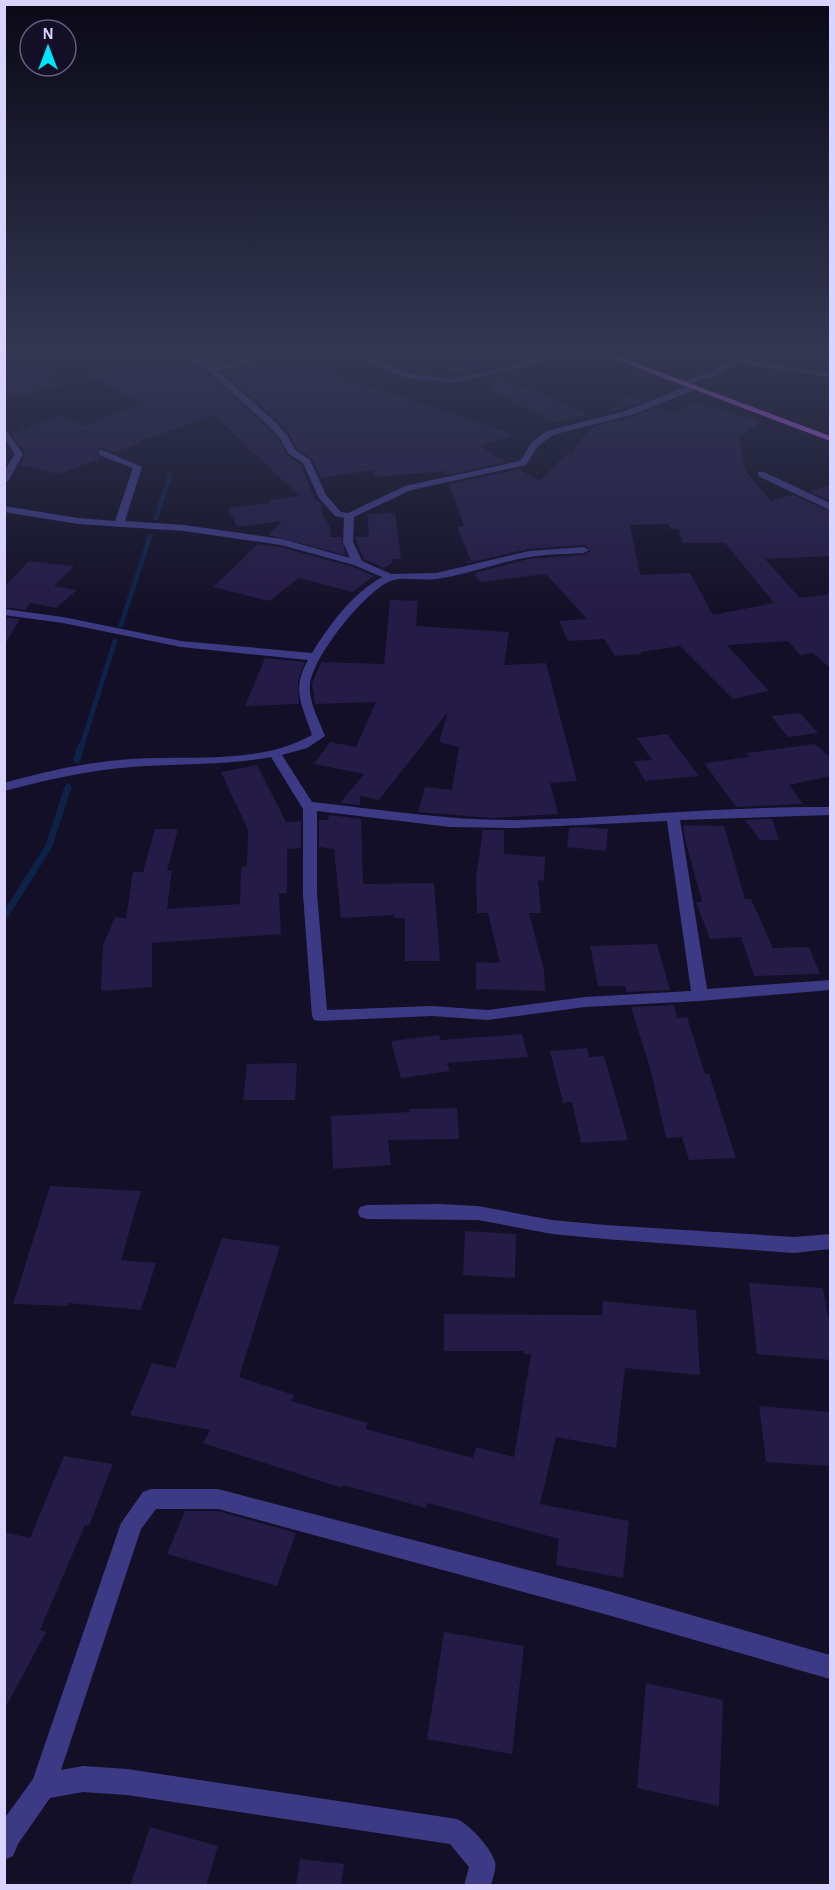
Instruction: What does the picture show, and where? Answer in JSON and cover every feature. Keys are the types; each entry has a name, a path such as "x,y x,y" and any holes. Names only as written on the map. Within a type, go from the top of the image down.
{"street":[{"path":"4,480 19,454 11,440"},
{"path":"286,440 291,451 308,462 329,507 338,514 349,516 408,488 523,463 535,444 540,440"},
{"path":"102,453 138,467 119,524"},
{"path":"760,474 773,482 804,491 831,507"},
{"path":"4,509 43,516 248,536 282,542 358,563 390,577 436,576 530,554 584,550"},
{"path":"349,516 348,542 358,563"},
{"path":"4,787 42,776 128,764 275,754 308,745 319,736 309,708 304,682 316,657 328,637 369,590 390,577"},
{"path":"4,612 63,620 181,644 316,657"},
{"path":"275,754 310,809 310,894 320,1016 432,1011 488,1015 585,1002 700,996 831,985"},
{"path":"308,806 450,823 516,824 831,811"},
{"path":"673,816 700,996"},
{"path":"367,1212 439,1210 478,1214 552,1227 605,1232 794,1245 831,1242"},
{"path":"4,1847 9,1835 43,1786 132,1523 151,1499 218,1499 608,1603 831,1667"},
{"path":"43,1786 83,1779 128,1782 457,1832 483,1864 477,1886"}],"building":[{"path":"16,440 142,440 114,453 103,448 98,449 97,455 101,458 59,474 20,465 25,453"},
{"path":"240,440 279,440 287,455 301,465 314,498 321,503 322,514 330,527 331,537 341,537 346,555 268,535 282,521 237,527 228,508 270,503 269,500 299,496"},
{"path":"293,440 498,440 480,446 506,462 446,475 445,471 375,477 374,470 321,478 312,459 297,448"},
{"path":"581,440 739,440 745,470 771,501 793,495 831,512 831,556 765,559 800,598 831,594 831,669 813,653 800,655 788,641 727,645 769,691 733,699 680,646 641,652 642,654 615,656 604,639 568,641 559,621 587,619 546,574 480,582 474,573 529,559 584,555 591,551 585,545 528,549 467,563 466,561 471,561 457,527 464,526 449,484 519,469 540,481 568,453 572,454","holes":["668,524 671,529 678,529 683,543 725,543 774,603 713,615 690,573 640,575 630,525"]},
{"path":"831,485 831,501 809,491"},
{"path":"395,513 401,559 392,559 393,562 384,568 364,559 355,537 369,537 367,514"},
{"path":"258,544 281,547 353,567 374,576 352,592 299,578 269,601 213,587"},
{"path":"29,561 74,566 54,586 77,590 56,608 30,603 26,610 4,607 4,587"},
{"path":"390,600 418,601 416,626 509,632 504,665 546,663 577,781 550,783 558,814 491,818 418,812 425,787 452,790 459,747 439,742 448,712 379,800 360,796 360,805 340,803 364,774 314,764 330,742 356,747 376,702 315,704 312,684 321,662 384,664"},
{"path":"4,617 20,619 4,646"},
{"path":"265,658 305,662 298,680 299,704 245,706"},
{"path":"800,713 818,733 788,737 771,716"},
{"path":"667,734 699,776 645,781 634,761 652,760 637,738"},
{"path":"815,744 831,758 831,776 789,785 803,804 736,807 704,763 749,757 746,753"},
{"path":"257,765 286,822 301,821 301,848 287,849 287,893 279,894 281,934 152,943 152,987 101,991 103,945 115,917 126,918 133,872 143,872 155,829 178,829 167,871 172,871 167,909 240,904 241,867 247,866 248,830 221,772"},
{"path":"330,815 361,819 363,884 434,883 440,961 405,961 405,918 394,918 394,915 341,918 334,849 319,847 319,820 327,820"},
{"path":"772,819 779,840 760,840 745,820"},
{"path":"685,825 724,826 745,899 751,899 773,948 809,947 820,974 754,976 741,937 710,939 696,902 702,902 685,839 683,827"},
{"path":"569,828 608,829 606,851 567,847"},
{"path":"483,830 504,830 504,854 545,857 544,881 538,880 541,913 529,913 544,970 545,991 476,989 476,962 500,963 488,913 477,913 476,877"},
{"path":"657,944 670,990 627,992 625,986 598,986 590,946"},
{"path":"674,1005 677,1018 687,1017 705,1074 709,1074 736,1158 689,1160 682,1137 666,1138 651,1072 631,1007"},
{"path":"522,1034 528,1057 447,1063 450,1071 401,1078 391,1041 439,1035 440,1040"},
{"path":"587,1048 589,1057 604,1056 628,1140 581,1143 572,1102 563,1103 550,1051"},
{"path":"297,1063 295,1100 243,1100 247,1064"},
{"path":"457,1108 459,1139 388,1140 391,1165 333,1169 331,1116 410,1112 409,1109"},
{"path":"50,1186 141,1191 121,1260 156,1263 141,1310 68,1303 68,1306 13,1304"},
{"path":"465,1231 516,1234 515,1278 463,1275"},
{"path":"222,1238 280,1246 239,1377 294,1395 291,1401 368,1423 366,1429 473,1458 476,1447 514,1457 531,1354 524,1354 524,1351 444,1351 444,1314 602,1315 603,1301 696,1310 700,1375 625,1368 616,1448 556,1437 540,1504 629,1521 623,1578 556,1565 559,1539 428,1503 426,1508 343,1485 342,1488 203,1443 210,1430 130,1415 152,1363 175,1368"},
{"path":"749,1283 823,1288 831,1332 831,1360 757,1354"},
{"path":"759,1406 831,1412 831,1466 766,1462"},
{"path":"64,1456 113,1464 89,1526 85,1525 40,1630 46,1632 4,1710 4,1532 30,1538"},
{"path":"185,1511 218,1511 296,1533 277,1586 167,1554"},
{"path":"444,1632 524,1646 512,1754 427,1739"},
{"path":"646,1683 723,1700 719,1806 637,1788"},
{"path":"150,1827 218,1846 206,1886 130,1886"},
{"path":"300,1859 344,1864 341,1886 296,1886"}],"waterway":[{"path":"156,518 170,475"},
{"path":"121,625 150,536"},
{"path":"81,748 115,641"},
{"path":"77,760 81,746"},
{"path":"4,917 49,846 68,787"}]}
